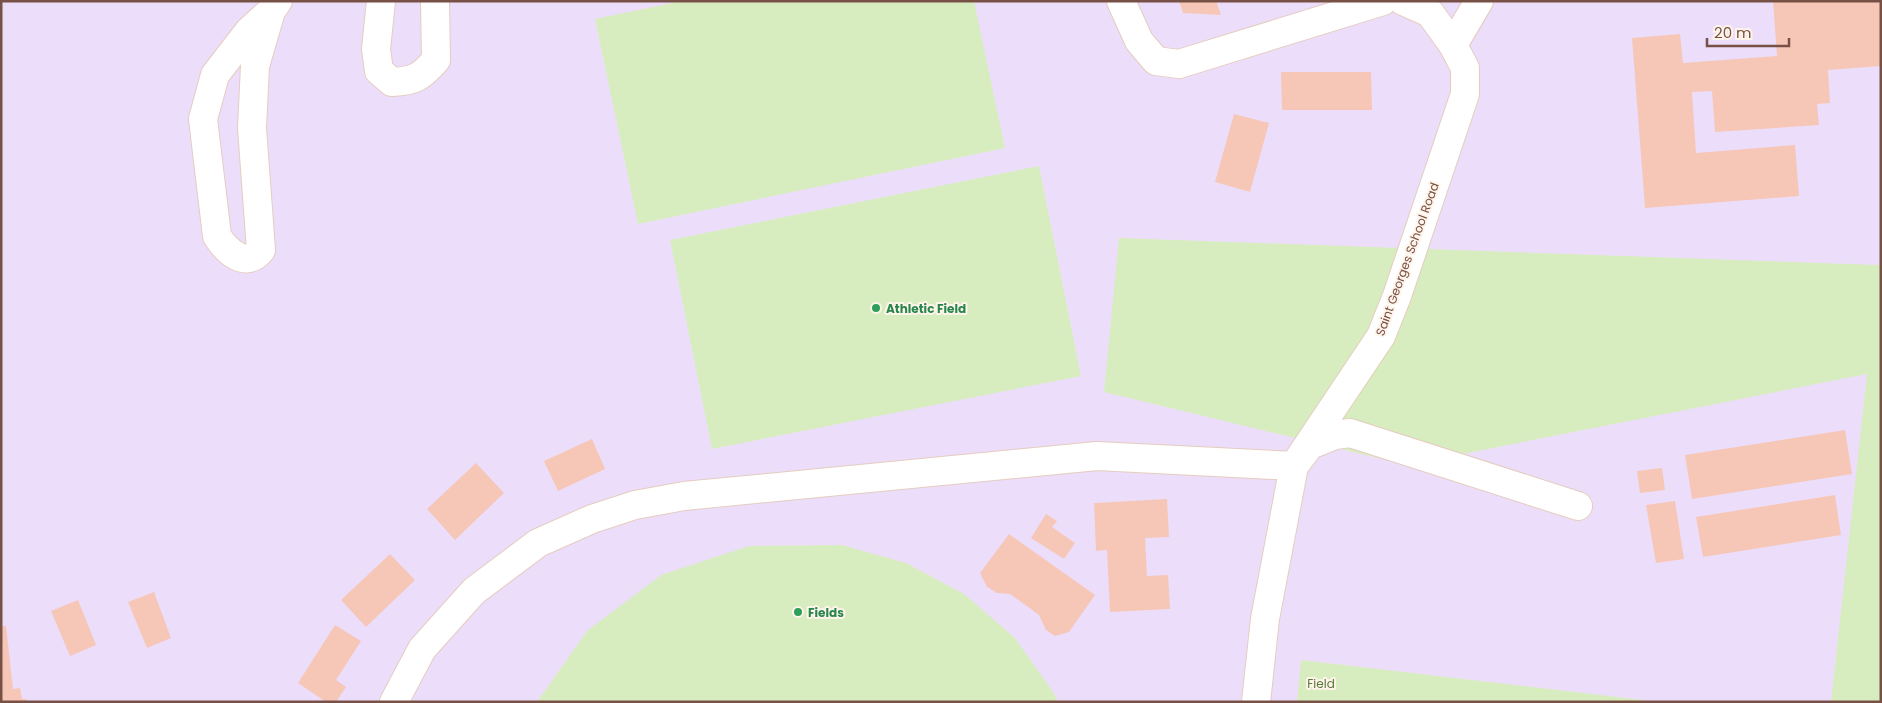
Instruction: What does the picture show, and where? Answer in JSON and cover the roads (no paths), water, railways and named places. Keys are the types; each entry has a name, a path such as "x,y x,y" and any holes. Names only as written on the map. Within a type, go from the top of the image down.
{"lane":[{"path":"381,1 376,50 379,71 392,82 409,81 424,74 436,60 435,1"},
{"path":"1121,1 1140,41 1156,61 1178,64 1384,1"},
{"name":"Saint Georges School Road","path":"1256,702 1265,619 1294,466 1381,336 1394,304 1465,94 1465,68 1454,45 1430,13 1402,1"},
{"path":"1454,45 1479,1"},
{"path":"274,6 255,66 252,128 261,250 256,256 247,259 229,251 223,246 217,236 203,119 215,75 249,31 274,6"},
{"path":"394,702 422,649 474,591 538,543 592,519 635,506 684,496 1097,456 1294,466 1310,444 1335,435 1350,433 1578,506"}],"place":[{"name":"Athletic Field","path":"876,308"},
{"name":"Fields","path":"798,612"}],"park label":[{"name":"Field","path":"1321,683"}]}
